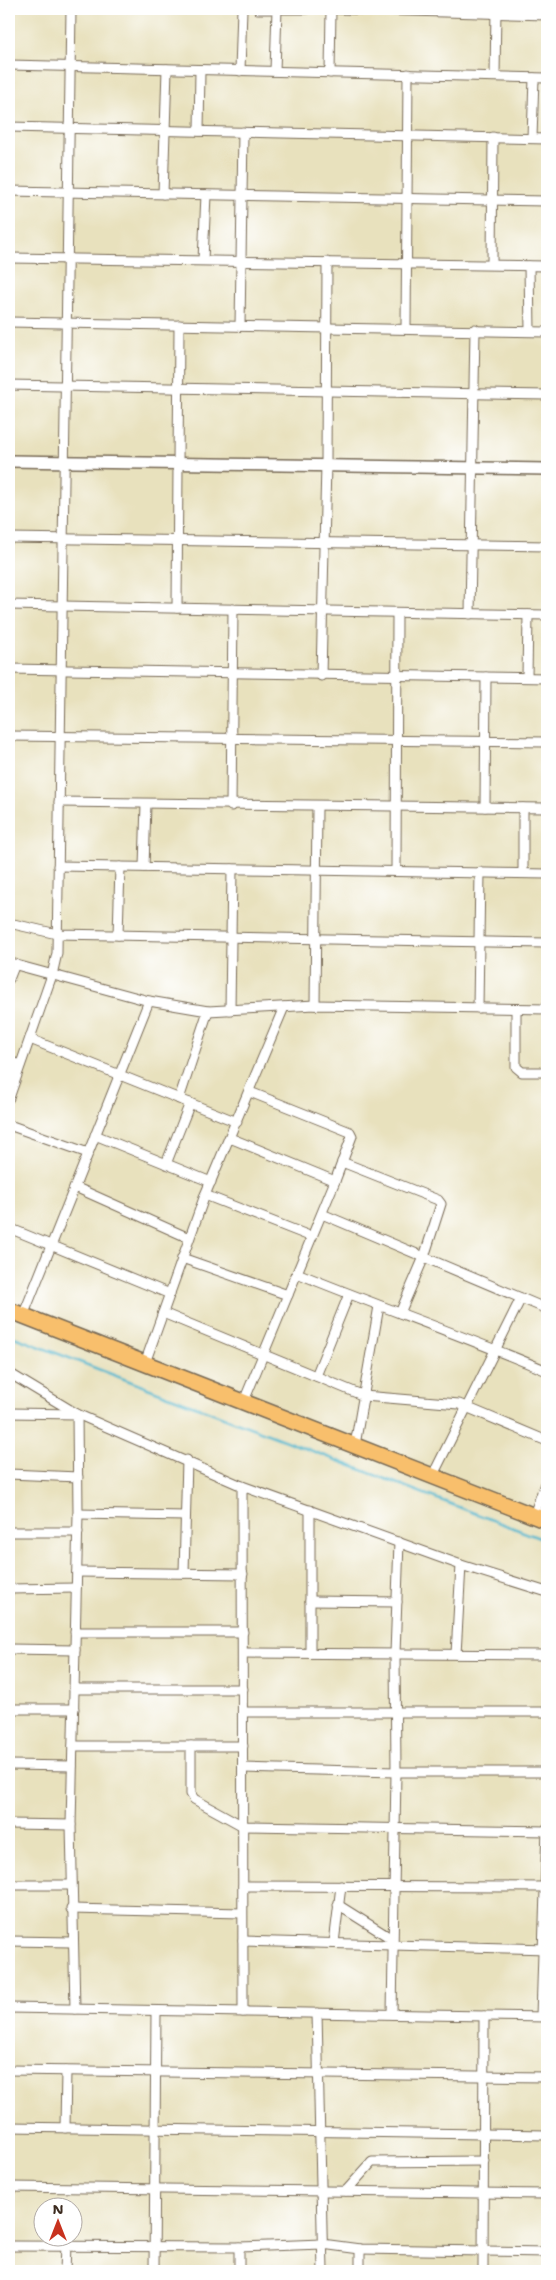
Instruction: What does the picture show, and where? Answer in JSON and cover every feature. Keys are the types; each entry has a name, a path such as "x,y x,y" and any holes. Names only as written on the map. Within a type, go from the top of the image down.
{"main road":[{"path":"9,1310 541,1518"}],"street":[{"path":"9,1098 52,974 57,953 71,9"},
{"path":"240,71 242,9"},
{"path":"258,9 306,9"},
{"path":"275,71 276,9"},
{"path":"330,73 332,9"},
{"path":"338,9 496,11 547,15"},
{"path":"495,76 496,11"},
{"path":"9,65 547,78"},
{"path":"163,194 167,69"},
{"path":"199,131 200,70"},
{"path":"406,328 408,74"},
{"path":"532,138 534,78"},
{"path":"9,128 407,134 547,139"},
{"path":"240,326 243,132"},
{"path":"492,264 493,137"},
{"path":"9,191 547,201"},
{"path":"203,260 206,195"},
{"path":"9,258 547,266"},
{"path":"321,676 325,543 327,262"},
{"path":"530,266 530,331"},
{"path":"9,322 475,329 547,332"},
{"path":"177,608 180,463 179,325"},
{"path":"470,614 471,467 475,329"},
{"path":"9,385 547,395"},
{"path":"9,461 326,464 547,469"},
{"path":"9,538 547,546"},
{"path":"9,605 547,615"},
{"path":"231,806 233,609"},
{"path":"396,871 398,806 397,612"},
{"path":"527,678 528,615"},
{"path":"9,669 321,676 547,678"},
{"path":"485,808 486,677"},
{"path":"9,736 547,742"},
{"path":"59,802 231,806 547,808"},
{"path":"144,868 146,804"},
{"path":"315,1005 317,807"},
{"path":"523,808 523,873"},
{"path":"58,866 547,874"},
{"path":"118,934 120,867"},
{"path":"230,1010 232,869"},
{"path":"478,1008 480,872"},
{"path":"9,923 57,934 547,943"},
{"path":"9,980 12,963 149,1001 208,1011 315,1005 547,1009"},
{"path":"24,1316 149,1001"},
{"path":"145,1363 189,1238 284,1007"},
{"path":"516,1009 516,1068 522,1072 547,1072"},
{"path":"179,1099 208,1011"},
{"path":"30,1039 237,1122"},
{"path":"9,1061 20,1065"},
{"path":"244,1401 322,1214 352,1136 350,1132 250,1092"},
{"path":"166,1164 190,1103"},
{"path":"9,1125 88,1153"},
{"path":"96,1135 211,1182"},
{"path":"230,1138 335,1181"},
{"path":"342,1162 392,1181 441,1204 424,1257 400,1313"},
{"path":"75,1187 189,1238"},
{"path":"206,1195 312,1237"},
{"path":"322,1214 547,1309"},
{"path":"9,1228 170,1294"},
{"path":"182,1258 288,1295"},
{"path":"297,1273 379,1306 496,1348 547,1371"},
{"path":"316,1376 349,1294"},
{"path":"433,1475 465,1406 520,1298"},
{"path":"355,1445 379,1306"},
{"path":"164,1312 364,1396 453,1402 547,1441"},
{"path":"9,1373 77,1414 242,1486 461,1565 547,1592"},
{"path":"9,1413 77,1414"},
{"path":"75,2009 71,1909 71,1825 78,1532 77,1414"},
{"path":"184,1573 186,1460"},
{"path":"9,1474 78,1477"},
{"path":"541,1518 547,1478"},
{"path":"242,1486 243,2012"},
{"path":"310,1510 310,1653"},
{"path":"78,1514 185,1516"},
{"path":"9,1532 78,1532"},
{"path":"392,2014 392,1887 396,1772 395,1654 399,1542"},
{"path":"456,1654 461,1565"},
{"path":"77,1572 243,1574"},
{"path":"9,1589 76,1588"},
{"path":"310,1601 397,1602"},
{"path":"75,1632 243,1632"},
{"path":"9,1649 75,1650"},
{"path":"243,1653 547,1655"},
{"path":"74,1689 243,1689"},
{"path":"9,1709 74,1709"},
{"path":"243,1712 547,1712"},
{"path":"73,1746 243,1746"},
{"path":"9,2008 544,2017 547,1829 394,1830 243,1826 194,1799 191,1794 191,1746"},
{"path":"9,1765 72,1766"},
{"path":"243,1768 396,1772 547,1772"},
{"path":"9,1824 71,1825"},
{"path":"9,1885 71,1885"},
{"path":"243,1886 546,1887"},
{"path":"334,1943 341,1886"},
{"path":"338,1905 392,1942"},
{"path":"71,1909 242,1912"},
{"path":"9,1941 72,1942"},
{"path":"243,1941 392,1942 545,1949"},
{"path":"154,2271 156,2011"},
{"path":"317,2013 323,2271"},
{"path":"483,2271 484,2016"},
{"path":"9,2070 318,2076 547,2077"},
{"path":"66,2071 66,2128"},
{"path":"9,2127 547,2135"},
{"path":"346,2191 372,2162 484,2161"},
{"path":"9,2187 547,2194"},
{"path":"82,2245 239,2247 322,2244 360,2249 547,2252"},
{"path":"9,2246 32,2246"},
{"path":"239,2247 239,2271"},
{"path":"65,2271 66,2248"},
{"path":"360,2249 360,2271"}],"waterway":[{"path":"9,1335 547,1541"}]}
